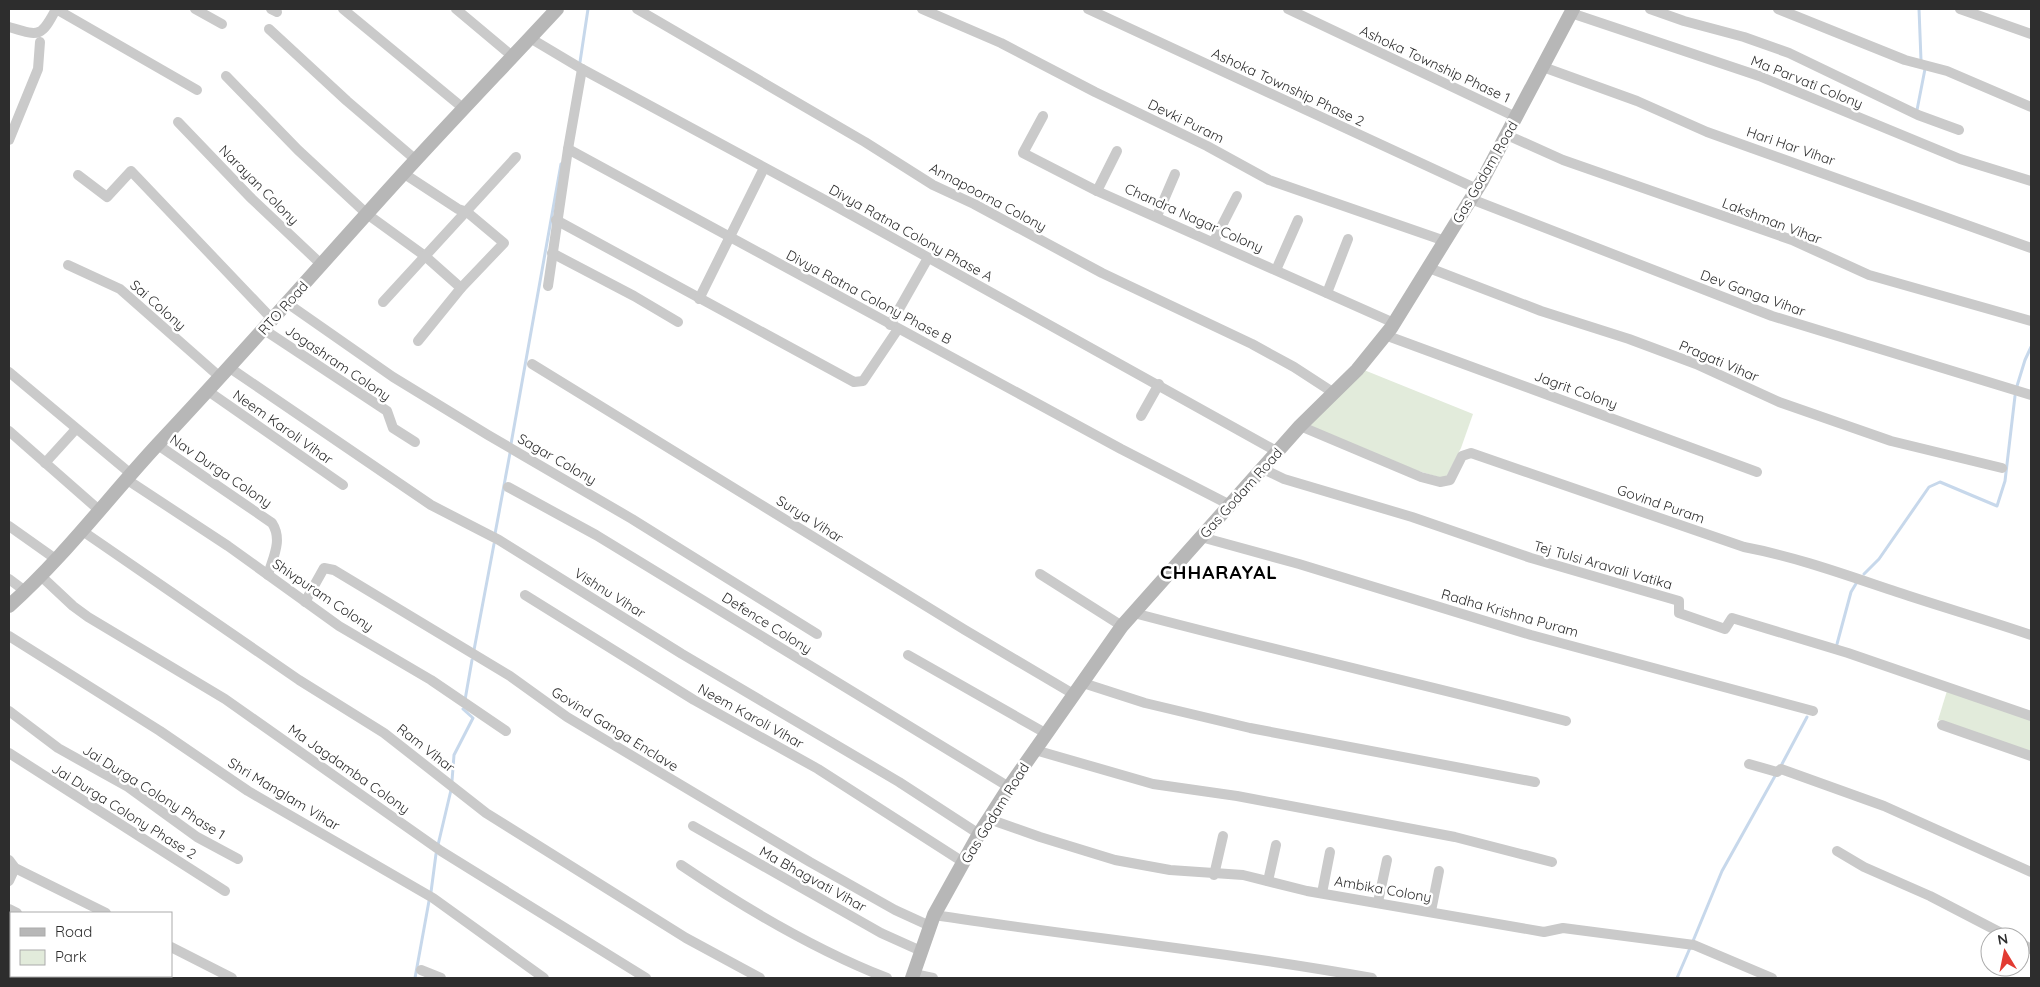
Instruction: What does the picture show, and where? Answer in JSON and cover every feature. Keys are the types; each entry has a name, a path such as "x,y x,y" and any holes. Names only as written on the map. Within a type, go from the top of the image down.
{"main road":[{"name":"RTO Road","path":"9,606 42,577 129,476 221,378 463,108 557,9"},
{"name":"Gas Godam Road","path":"913,976 932,920 979,834 1009,787 1122,626 1300,426 1357,370 1394,323 1474,194 1572,11"}],"street":[{"path":"9,27 35,35 41,33 47,27 56,9 197,90"},
{"path":"195,9 222,24"},
{"path":"343,9 463,108"},
{"path":"456,9 512,56"},
{"name":"Annapoorna Colony","path":"637,9 865,142 933,185 974,204 1102,273 1252,344 1294,367 1334,393"},
{"name":"Devki Puram","path":"922,9 1001,43 1207,146 1269,180 1445,241"},
{"name":"Ashoka Township Phase 2","path":"1088,9 1474,194"},
{"name":"Ashoka Township Phase 1","path":"1288,9 1516,117"},
{"path":"1650,9 1684,21 1744,37 1789,53 1918,115 1960,130"},
{"path":"1778,9 1905,60 1947,71 2031,107"},
{"path":"1960,9 2031,34"},
{"name":"Ma Parvati Colony","path":"1572,11 1759,76 1960,159 2031,181"},
{"path":"269,29 347,101 416,160"},
{"name":"Divya Ratna Colony Phase A","path":"530,38 582,70 1159,384 1278,452"},
{"path":"9,140 38,69 40,42"},
{"name":"Hari Har Vihar","path":"1543,67 1637,101 1708,132 2031,248"},
{"path":"548,286 556,220 582,70"},
{"path":"226,76 298,150 367,214 425,256 461,288"},
{"name":"Chandra Nagar Colony","path":"1043,116 1023,153 1097,191 1214,241 1394,323"},
{"name":"Narayan Colony","path":"178,122 250,197 322,265"},
{"name":"Lakshman Vihar","path":"1507,135 1563,160 1792,240 1869,275 2031,321"},
{"name":"Divya Ratna Colony Phase B","path":"568,149 894,327 1230,505"},
{"path":"1097,191 1117,151"},
{"path":"383,302 516,157"},
{"path":"699,299 764,168"},
{"name":"Jogashram Colony","path":"78,175 107,197 131,171 268,324 387,411 393,428 415,442"},
{"path":"403,174 458,210 467,212 504,243 461,288 418,341"},
{"path":"1157,216 1175,174"},
{"name":"Dev Ganga Vihar","path":"1474,194 1772,316 2031,395"},
{"path":"1214,241 1237,196"},
{"path":"556,220 699,299 859,383 869,373 928,258"},
{"path":"1276,270 1298,220"},
{"path":"1327,293 1348,239"},
{"path":"552,253 634,296 678,322"},
{"name":"Sai Colony","path":"68,265 120,289 221,378"},
{"name":"Pragati Vihar","path":"1429,268 1541,311 1629,339 1688,361 1779,402 1891,441 2002,468"},
{"name":"Sagar Colony","path":"287,303 393,377 488,436 632,518 817,634"},
{"name":"Jagrit Colony","path":"1385,335 1757,472"},
{"name":"Surya Vihar","path":"532,364 965,630 1079,689 1250,728 1535,782"},
{"name":"Vishnu Vihar","path":"230,368 431,506 499,540 682,654 898,782 979,834"},
{"name":"Shivpuram Colony","path":"9,372 76,428 129,476 339,626 431,680 506,731"},
{"path":"1141,416 1159,384"},
{"name":"Neem Karoli Vihar","path":"208,391 300,453 343,485"},
{"name":"Govind Puram","path":"1300,426 1421,477 1440,482 1450,480 1462,456 1470,454 1744,547 1784,554 1846,573 1874,584 2031,635"},
{"path":"46,463 76,428"},
{"path":"9,430 99,510"},
{"name":"Nav Durga Colony","path":"158,445 272,522 278,534 278,541 268,575"},
{"name":"Tej Tulsi Aravali Vatika","path":"1262,469 1284,479 1412,517 1531,558 1679,601 1679,613 1725,629 1732,618 1848,653 2031,716"},
{"name":"Defence Colony","path":"508,487 596,535 1009,787"},
{"path":"9,526 57,560"},
{"name":"Ram Vihar","path":"81,530 299,680 384,733 486,813 635,907 760,978"},
{"name":"Radha Krishna Puram","path":"1201,537 1299,564 1531,635 1814,711"},
{"name":"Govind Ganga Enclave","path":"306,602 324,568 334,570 510,676 567,718 671,780 895,910 932,920"},
{"path":"1040,574 1122,626"},
{"name":"Ma Jagdamba Colony","path":"42,577 73,606 88,617 225,699 441,851 646,978"},
{"path":"9,579 25,591"},
{"name":"Neem Karoli Vihar","path":"525,595 694,700 818,769 964,862"},
{"path":"1134,613 1242,642 1370,671 1566,721"},
{"name":"Shri Manglam Vihar","path":"9,636 174,740 248,791 433,898 544,978"},
{"path":"908,655 1047,734"},
{"name":"Jai Durga Colony Phase 1","path":"9,711 58,748 128,787 196,837 238,859"},
{"path":"1942,726 2031,756"},
{"path":"1035,750 1153,784 1237,796 1348,819 1455,837 1552,862"},
{"name":"Jai Durga Colony Phase 2","path":"9,754 224,891"},
{"path":"1749,764 1777,772 1781,769 1884,806 2031,872"},
{"name":"Ambika Colony","path":"989,819 1115,860 1170,870 1214,875 1243,875 1322,893 1544,932 1563,928 1694,945 1772,978"},
{"name":"Ma Bhagvati Vihar","path":"693,826 881,933 921,951"},
{"path":"1214,875 1223,836"},
{"path":"1268,881 1276,845"},
{"path":"1837,851 1864,868 1930,896 1990,927"},
{"path":"1322,893 1330,852"},
{"path":"1378,902 1388,860"},
{"path":"9,881 12,864 104,912"},
{"path":"681,864 733,900 803,941 887,978"},
{"path":"1431,912 1439,871"},
{"path":"932,920 1268,960 1372,978"},
{"path":"172,948 232,978"},
{"path":"421,970 441,978"},
{"path":"913,976 933,978"}],"green space":[{"path":"1364,370 1473,414 1461,448 1445,479 1402,466 1309,426"},
{"path":"1947,691 2031,718 2031,753 1938,720"}],"waterway":[{"path":"580,62 588,9"},
{"path":"1919,9 1921,60"},
{"path":"1917,110 1925,69"},
{"path":"511,444 561,164"},
{"path":"2017,386 2031,347"},
{"path":"1864,574 1879,559 1929,487 1940,482 1997,506 2005,481 2015,396"},
{"path":"495,534 510,453"},
{"path":"474,650 494,544"},
{"path":"1837,644 1851,592 1857,582"},
{"path":"465,700 472,660"},
{"path":"452,781 454,755 473,718 463,709"},
{"path":"1782,764 1807,717"},
{"path":"1693,941 1722,871 1775,776"},
{"path":"438,845 451,790"},
{"path":"431,892 436,854"},
{"path":"415,978 429,901"},
{"path":"1677,978 1690,948"}],"district":[{"name":"CHHARAYAL","path":"1219,572"}]}
